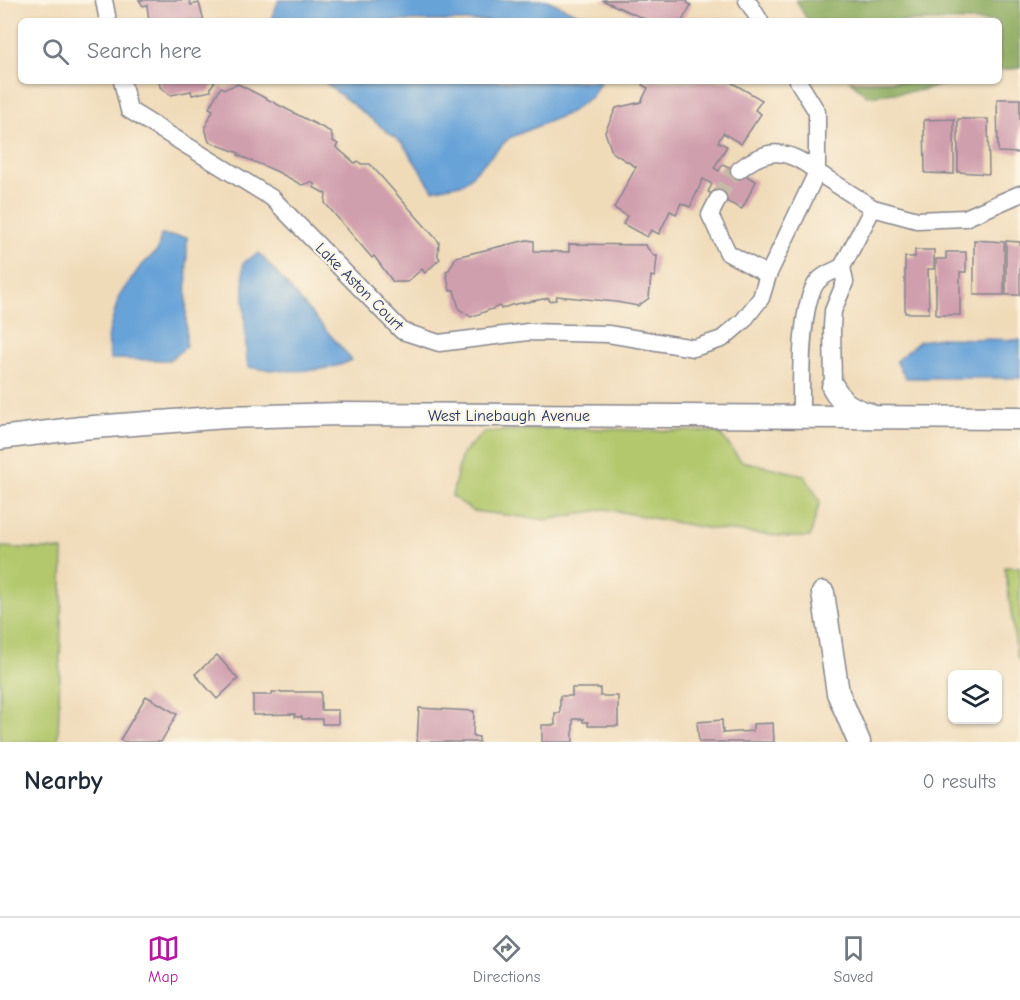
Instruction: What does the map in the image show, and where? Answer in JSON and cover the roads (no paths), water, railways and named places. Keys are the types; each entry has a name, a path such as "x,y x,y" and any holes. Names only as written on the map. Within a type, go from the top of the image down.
{"main road":[{"path":"833,387 841,400 851,409 875,416"},
{"name":"West Linebaugh Avenue","path":"0,438 81,428 215,418 340,414 1020,418"},
{"path":"823,593 838,693 860,742"}],"street":[{"path":"104,0 107,18"},
{"path":"747,0 758,18"},
{"name":"Lake Aston Court","path":"123,84 129,110 272,198 402,331 439,343 528,332 608,334 694,348 722,339 743,321 761,298 768,275 817,172 817,112 800,84"},
{"path":"739,170 753,158 772,152 801,160 873,208 917,220 965,218 1020,194"},
{"path":"718,199 710,215 728,254 768,275"},
{"path":"801,416 805,322 810,296 817,281 842,267 873,208"},
{"path":"833,387 833,311 845,282 842,267"}],"water":[{"path":"279,0 547,0 586,18 271,18"},
{"path":"327,84 599,84 592,96 569,113 509,138 464,183 433,190 403,144"},
{"path":"161,235 187,237 186,347 169,360 110,359 108,336 119,296 140,267 158,250"},
{"path":"259,253 352,360 328,368 301,371 248,367 243,263"},
{"path":"940,338 1020,340 1020,378 906,378 896,361 920,341"}],"tunnel":[{"path":"718,199 730,177 739,170"}]}
